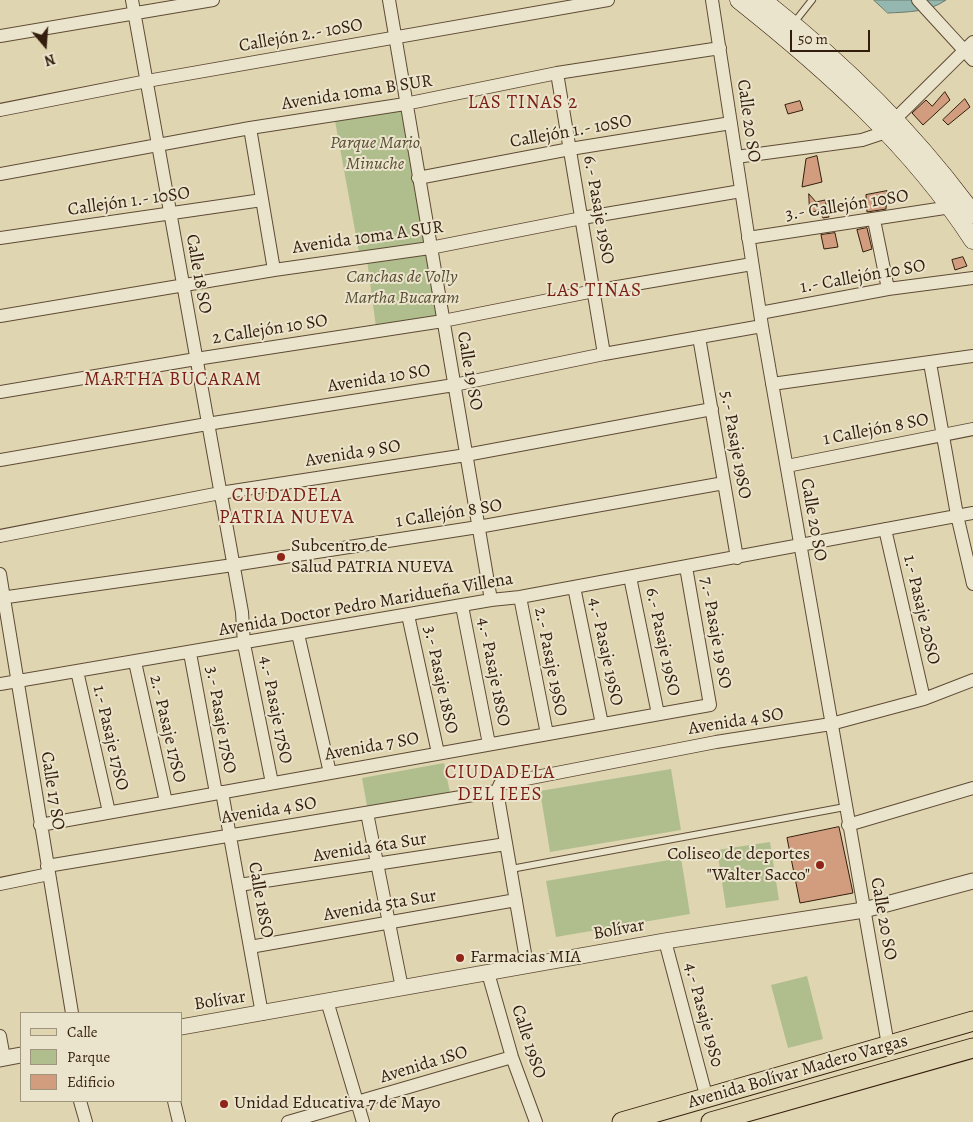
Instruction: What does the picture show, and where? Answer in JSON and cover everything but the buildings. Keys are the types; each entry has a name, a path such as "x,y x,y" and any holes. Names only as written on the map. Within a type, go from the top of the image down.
{"main road":[{"path":"739,0 805,54 862,105 889,123 973,214"},
{"path":"762,0 854,76 951,207 973,240"},
{"name":"Avenida Bolívar Madero Vargas","path":"622,1122 973,1021"},
{"name":"Avenida Bolívar Madero Vargas","path":"712,1122 973,1048"}],"street":[{"name":"Calle 18 SO","path":"132,0 207,424 234,565 242,612 244,644"},
{"path":"0,36 135,15 213,0"},
{"name":"Calle 19 SO","path":"389,0 405,104 491,600"},
{"name":"Callejón 2.- 10SO","path":"0,110 395,37 608,0"},
{"name":"Calle 20 SO","path":"712,0 761,319 888,1045"},
{"path":"918,0 968,46 973,60"},
{"path":"736,157 862,140 880,134 968,46"},
{"name":"Avenida 10ma B SUR","path":"0,174 250,128 405,104 557,73 720,48"},
{"name":"6.- Pasaje 19SO","path":"557,73 604,354"},
{"name":"Callejón 1.- 10SO","path":"418,178 570,149 731,123"},
{"path":"250,128 274,270"},
{"name":"Avenida 10ma A SUR","path":"0,316 274,270 430,248 582,218 741,191"},
{"name":"Callejón 1.- 10SO","path":"0,238 262,200"},
{"name":"3.- Callejón 10SO","path":"748,238 951,207"},
{"path":"874,220 888,288"},
{"name":"2 Callejón 10 SO","path":"0,392 196,359 443,321 594,291 752,264"},
{"name":"1.- Callejón 10 SO","path":"761,319 888,288 973,278"},
{"name":"Avenida 10 SO","path":"0,460 207,424 454,385 604,354 699,337 761,319"},
{"name":"5.- Pasaje 19SO","path":"699,337 737,558"},
{"path":"772,384 973,356"},
{"path":"930,363 957,515 973,584"},
{"name":"Avenida 9 SO","path":"0,536 220,493 466,455 712,409"},
{"name":"1 Callejón 8 SO","path":"786,466 973,429"},
{"name":"1 Callejón 8 SO","path":"2,597 234,565 478,527 724,483"},
{"name":"Avenida Doctor Pedro Maridueña Villena","path":"0,684 630,578 973,513"},
{"name":"1.- Pasaje 20SO","path":"885,529 924,699"},
{"name":"7.- Pasaje 19 SO","path":"686,567 710,705"},
{"name":"Calle 17 SO","path":"0,574 2,597 72,1012"},
{"name":"6.- Pasaje 19SO","path":"630,578 658,714"},
{"name":"4.- Pasaje 19SO","path":"574,587 602,724"},
{"name":"2.- Pasaje 19SO","path":"520,597 547,734"},
{"name":"4.- Pasaje 18SO","path":"462,606 489,744"},
{"name":"3.- Pasaje 18SO","path":"408,615 438,753"},
{"path":"298,634 330,773"},
{"name":"4.- Pasaje 17SO","path":"244,644 272,783"},
{"name":"3.- Pasaje 17SO","path":"190,653 219,793"},
{"name":"2.- Pasaje 17SO","path":"135,662 166,802"},
{"name":"1.- Pasaje 17SO","path":"77,671 109,812"},
{"name":"Avenida 4 SO","path":"0,884 48,870 230,835 367,813 716,742 831,724 924,699 973,680"},
{"name":"Avenida 7 SO","path":"40,825 710,705"},
{"path":"499,787 506,844 527,965"},
{"path":"848,825 973,788"},
{"name":"Calle 18SO","path":"219,793 230,835 262,1014"},
{"path":"367,813 402,988"},
{"name":"Avenida 6ta Sur","path":"239,886 506,844"},
{"name":"Bolívar","path":"182,1027 665,941 864,910 973,881"},
{"name":"Avenida 5ta Sur","path":"250,947 516,900"},
{"name":"4.- Pasaje 19S0","path":"665,941 707,1099"},
{"name":"Calle 19SO","path":"488,973 512,1057 536,1122"},
{"path":"327,1001 363,1122"},
{"path":"0,1036 2,1058 20,1055"},
{"name":"Avenida 1SO","path":"288,1122 512,1057"},
{"path":"80,1102 86,1122"},
{"path":"174,1102 179,1122"}],"lane":[{"path":"793,24 812,0"},
{"path":"511,869 845,807"}],"green space":[{"name":"Parque Mario Minuche","path":"401,109 425,244 359,252 335,121"},
{"name":"Canchas de Volly Martha Bucaram","path":"426,252 438,316 376,327 367,260"},
{"path":"444,763 450,793 367,806 362,778"},
{"path":"671,769 681,830 550,852 540,791"},
{"path":"770,842 779,900 726,908 717,850"},
{"path":"681,858 690,914 556,937 546,881"},
{"path":"807,976 823,1039 788,1048 771,985"}],"water":[{"path":"874,0 946,0 925,9 888,13"}],"place":[{"name":"Subcentro de Salud PATRIA NUEVA","path":"281,557"},
{"name":"Coliseo de deportes \"Walter Sacco\"","path":"820,865"},
{"name":"Farmacias MIA","path":"460,958"},
{"name":"Unidad Educativa 7 de Mayo","path":"224,1104"}],"district":[{"name":"LAS TINAS 2","path":"523,103"},
{"name":"LAS TINAS","path":"594,291"},
{"name":"MARTHA BUCARAM","path":"173,380"},
{"name":"CIUDADELA PATRIA NUEVA","path":"287,507"},
{"name":"CIUDADELA DEL IEES","path":"500,784"}]}
